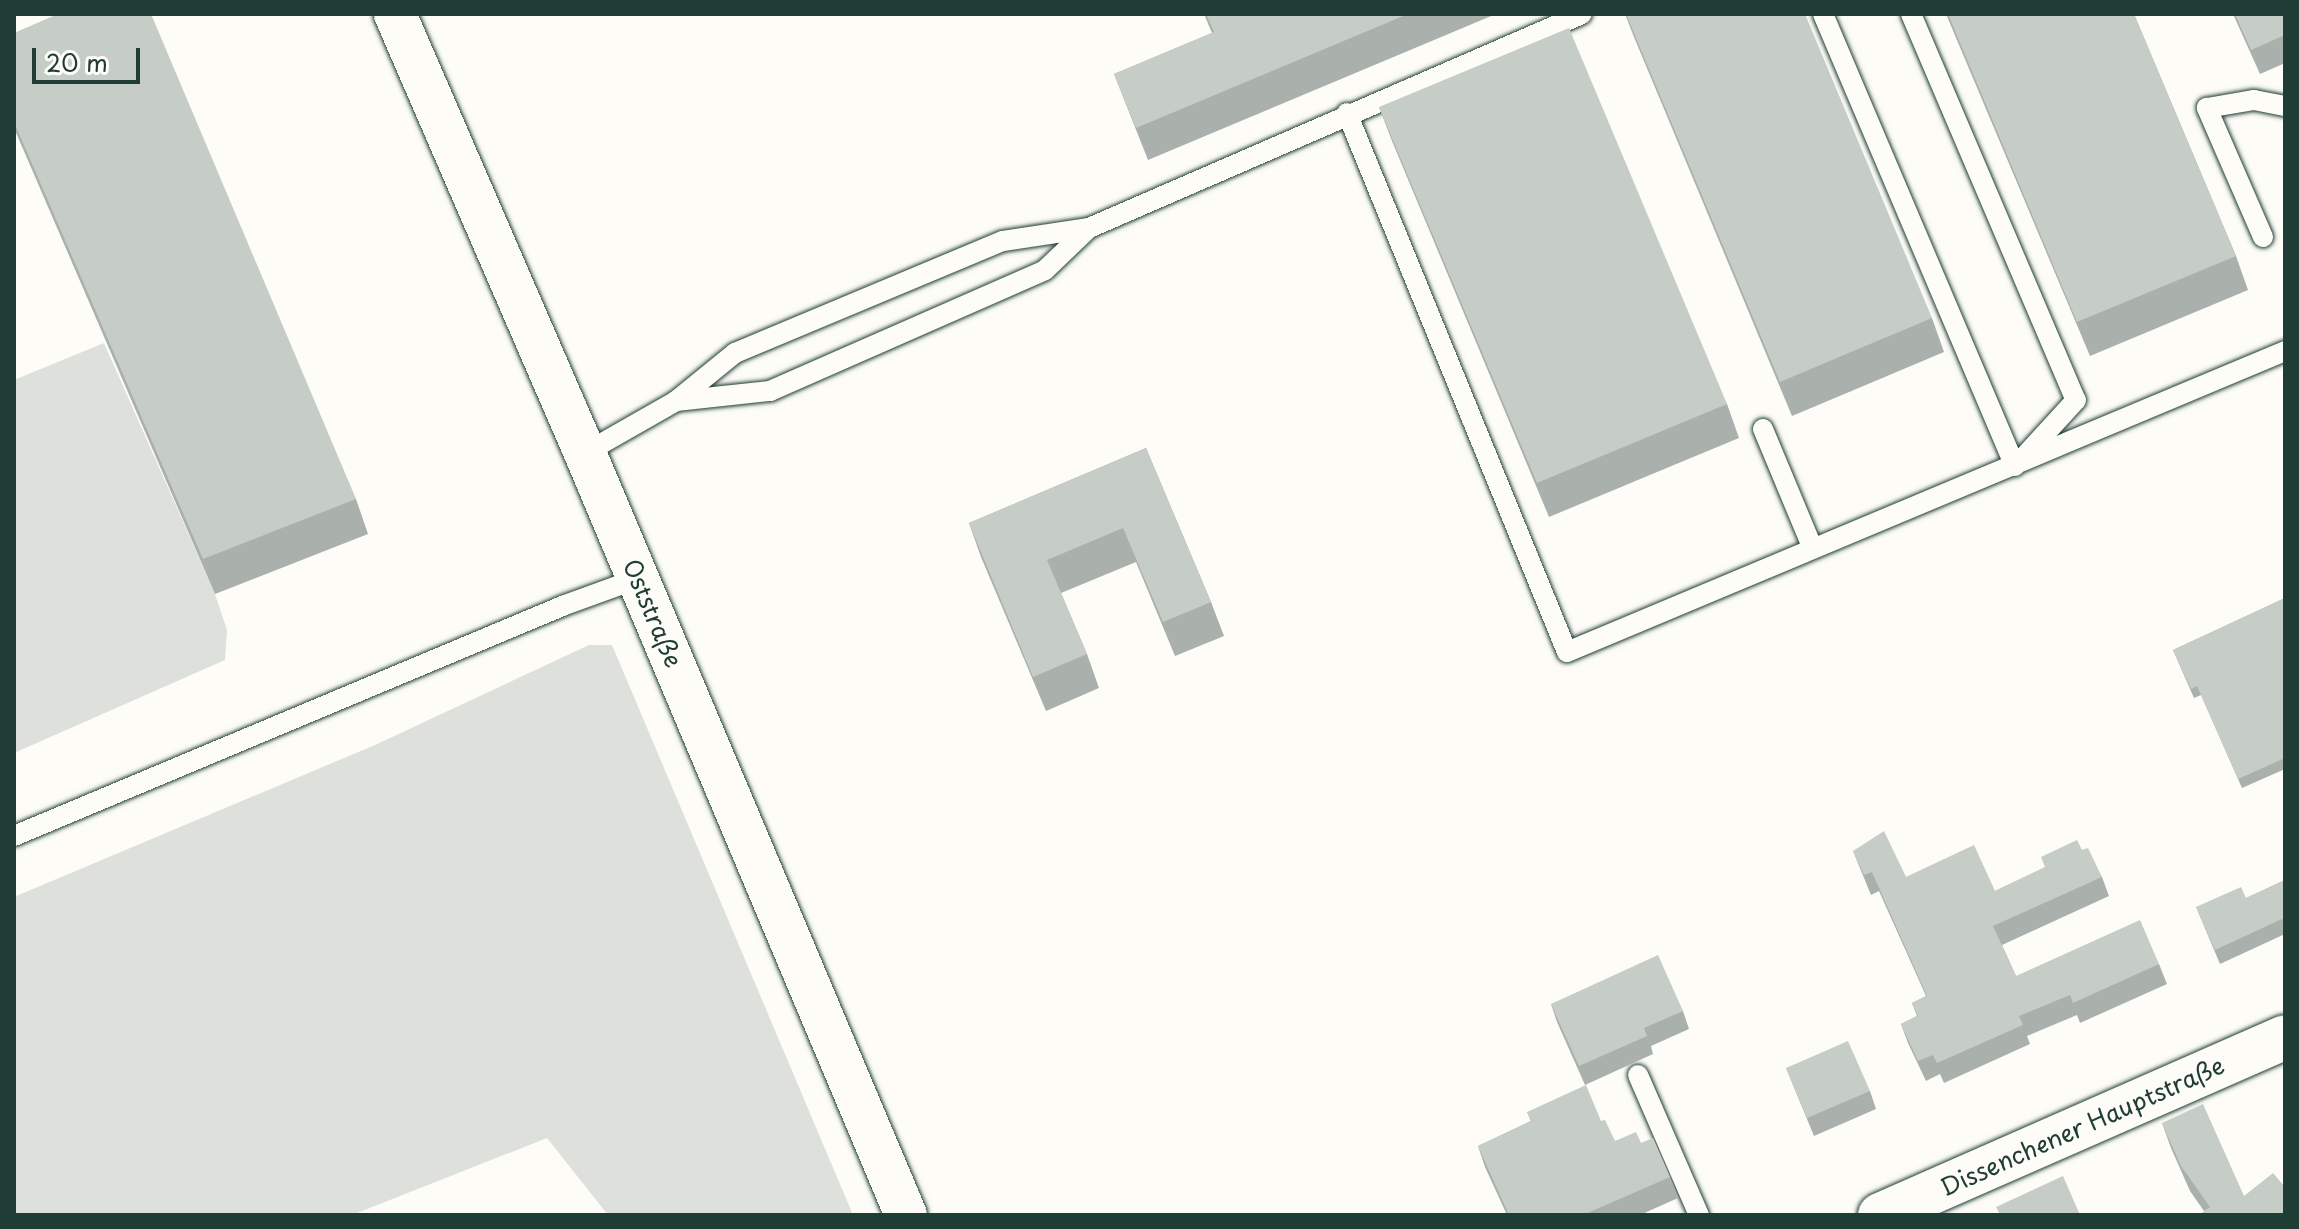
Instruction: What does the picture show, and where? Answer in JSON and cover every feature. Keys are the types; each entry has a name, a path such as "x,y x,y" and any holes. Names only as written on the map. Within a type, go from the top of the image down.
{"main road":[{"name":"Dissenchener Hauptstraße","path":"1880,1215 2285,1037"}],"street":[{"name":"Oststraße","path":"395,14 639,578 906,1215"}],"lane":[{"path":"585,453 676,401 735,353 1003,241 1089,228 1347,113 1582,14"},
{"path":"1823,14 2015,466"},
{"path":"1911,14 2076,400 2015,466"},
{"path":"2263,237 2207,108 2254,100 2285,106"},
{"path":"1347,113 1567,652 2285,351"},
{"path":"676,401 770,391 1045,270 1089,228"},
{"path":"1763,429 1812,547"},
{"path":"14,836 565,605 639,578"},
{"path":"1638,1075 1699,1215"}],"shaded area":[{"path":"104,343 215,594 227,630 225,660 14,753 14,380"},
{"path":"589,645 612,645 853,1215 608,1215 547,1138 352,1215 14,1215 14,897 375,745"}],"building":[{"path":"58,14 151,14 356,499 203,559 14,122 14,33"},
{"path":"1206,14 1408,14 1136,128 1114,74 1214,32"},
{"path":"1626,14 1805,14 1932,318 1780,382"},
{"path":"1948,14 2134,14 2236,256 2077,322"},
{"path":"2235,14 2285,14 2285,35 2251,50"},
{"path":"1569,28 1727,404 1537,483 1379,107"},
{"path":"1146,448 1211,602 1163,622 1123,528 1047,560 1087,654 1033,677 969,523"},
{"path":"2285,598 2285,758 2238,779 2197,686 2191,689 2173,650"},
{"path":"1884,831 1906,877 1974,845 1995,891 2045,867 2041,857 2077,840 2082,850 2088,848 2102,877 1993,926 2016,976 2140,920 2159,964 2073,1003 2070,995 2019,1016 2023,1025 1937,1063 1933,1055 1918,1061 1901,1024 1918,1016 1912,1003 1927,996 1872,872 1864,875 1853,851"},
{"path":"2285,880 2285,927 2282,919 2215,950 2196,907 2241,887 2246,898"},
{"path":"1658,955 1683,1011 1644,1028 1647,1036 1579,1066 1551,1004"},
{"path":"1848,1041 1870,1091 1807,1118 1786,1068"},
{"path":"1586,1085 1601,1121 1605,1120 1615,1141 1636,1132 1641,1143 1653,1138 1670,1177 1583,1215 1509,1215 1478,1146 1532,1121 1527,1112"},
{"path":"2203,1104 2244,1196 2273,1173 2285,1187 2285,1215 2199,1215 2210,1207 2181,1166 2162,1123"},
{"path":"2063,1176 2080,1215 2000,1215 1996,1207"}]}
